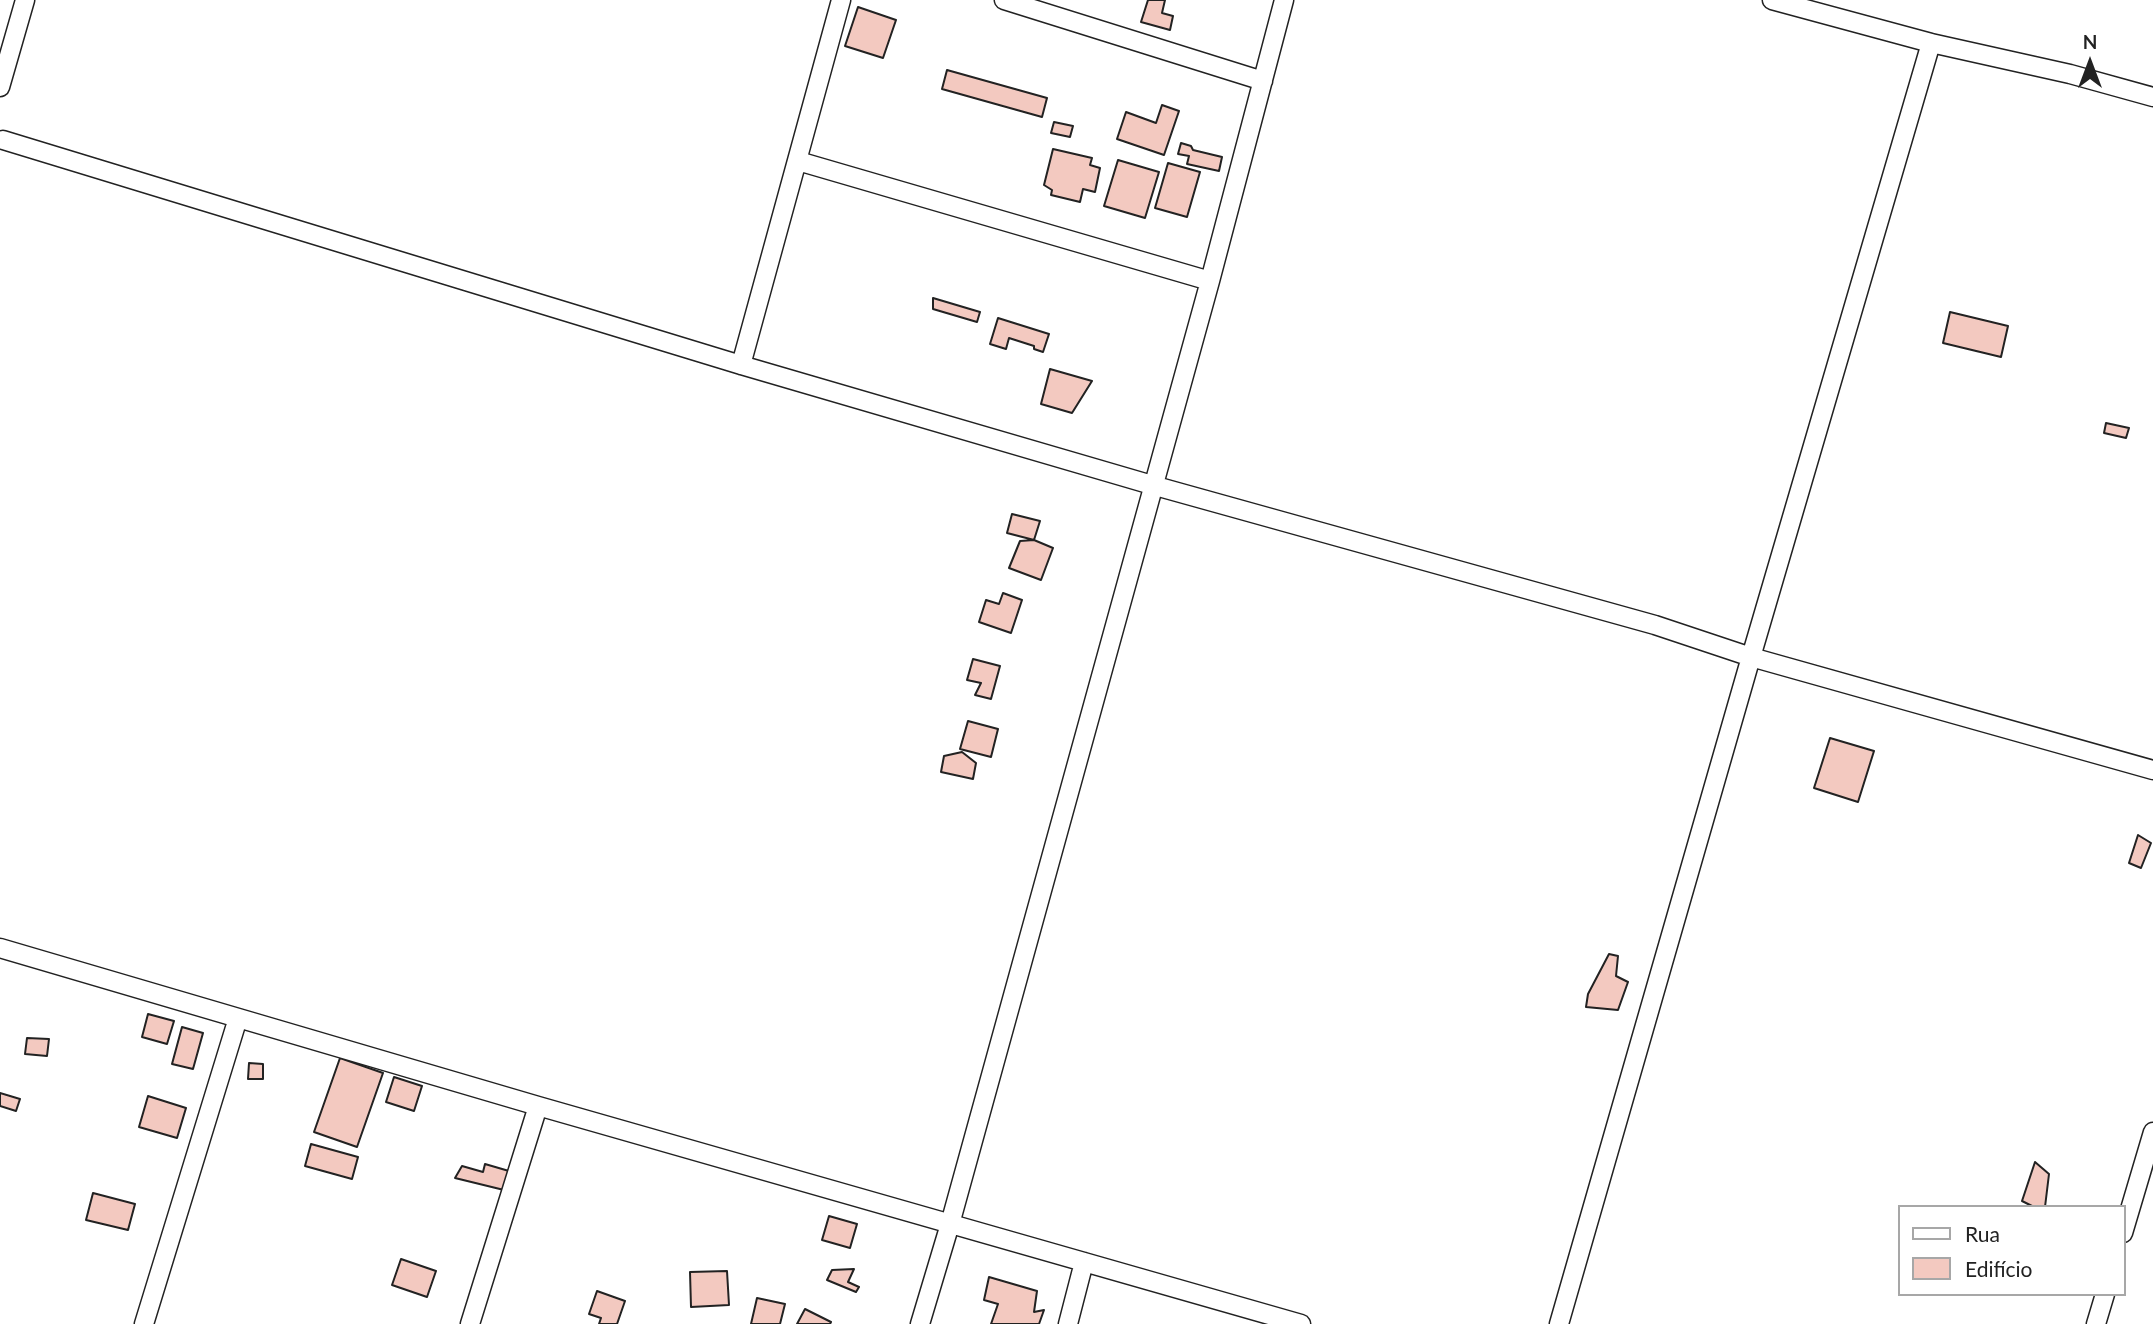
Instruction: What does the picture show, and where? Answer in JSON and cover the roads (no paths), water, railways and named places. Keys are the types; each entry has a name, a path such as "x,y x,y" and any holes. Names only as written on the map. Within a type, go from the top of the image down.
{"street":[{"path":"0,88 25,0"},
{"path":"741,365 841,0"},
{"path":"1004,0 1263,81"},
{"path":"920,1324 950,1224 1210,281 1284,0"},
{"path":"1772,0 1931,43 2070,74 2153,97"},
{"path":"1559,1324 1931,43"},
{"path":"1,138 741,365 1152,485 1655,625 1751,657 2153,771"},
{"path":"798,161 1210,281"},
{"path":"0,948 538,1106 1301,1324"},
{"path":"144,1324 238,1018"},
{"path":"470,1324 538,1106"},
{"path":"2125,1226 2153,1132"},
{"path":"1068,1324 1084,1262"},
{"path":"2096,1324 2104,1296"}]}
